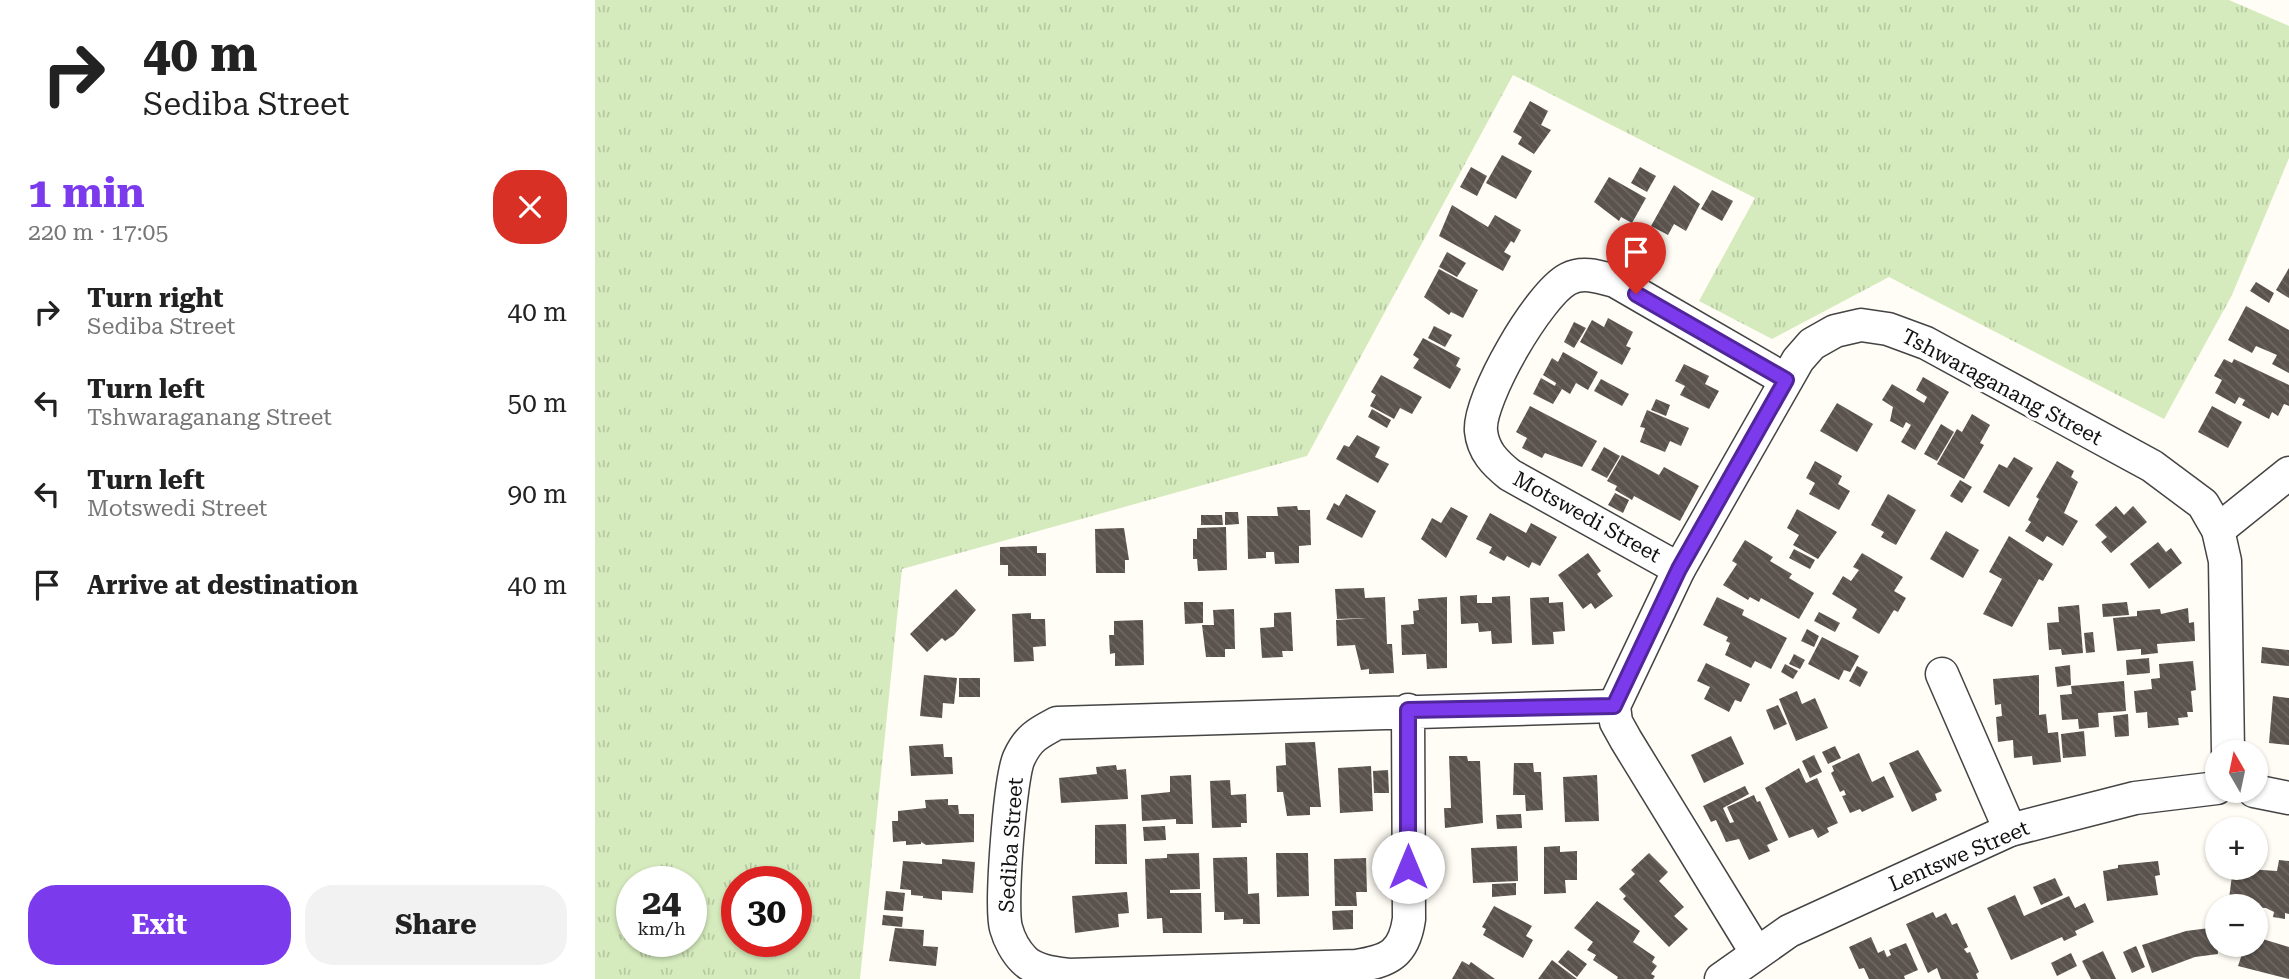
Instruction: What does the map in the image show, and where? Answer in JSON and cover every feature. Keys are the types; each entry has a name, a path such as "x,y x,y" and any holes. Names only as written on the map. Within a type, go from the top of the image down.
{"street":[{"name":"Motswedi Street","path":"1679,569 1510,475 1495,463 1485,448 1481,429 1483,406 1491,388 1539,306 1552,290 1570,278 1593,275 1615,281 1786,380"},
{"name":"Tshwaraganang Street","path":"1614,706 1679,569 1786,380 1812,344 1835,331 1861,326 1888,329 1926,343 2152,467 2203,504 2218,530 2225,561 2228,740"},
{"path":"2218,530 2289,473"},
{"path":"1942,674 2010,830"},
{"path":"1614,706 1616,722 1626,740 1756,952"},
{"name":"Sediba Street","path":"1408,710 1409,919 1406,936 1396,953 1377,963 1356,966 1069,975 1044,971 1025,962 1015,948 1005,926 1005,886 1017,760 1031,736 1057,723 1408,710 1614,706"},
{"name":"Lentswe Street","path":"1721,979 1756,952 1789,932 2010,830 2134,797 2205,789"},
{"path":"2268,793 2289,797"}],"green space":[{"path":"595,0 2229,0 2289,26 2289,158 2232,295 2164,419 1889,277 1772,339 1699,301 1755,198 1513,75 1307,456 902,569 860,979 595,979"}],"building":[{"path":"1530,101 1548,111 1541,125 1551,130 1534,154 1518,144 1522,137 1513,132"},
{"path":"1502,155 1532,171 1516,199 1486,183"},
{"path":"1471,167 1487,176 1477,196 1460,187"},
{"path":"1640,167 1656,176 1647,192 1631,183"},
{"path":"1609,177 1646,198 1632,223 1621,217 1619,221 1594,202"},
{"path":"1674,185 1700,204 1686,231 1674,224 1668,235 1651,226"},
{"path":"1712,190 1733,201 1722,221 1701,209"},
{"path":"1452,205 1488,227 1495,215 1521,230 1514,243 1511,241 1504,252 1511,256 1503,271 1439,236"},
{"path":"1447,252 1466,263 1457,277 1439,267"},
{"path":"2289,268 2289,298 2276,290"},
{"path":"1439,269 1478,290 1463,318 1451,312 1449,315 1424,297"},
{"path":"2256,282 2274,293 2269,303 2250,291"},
{"path":"2246,306 2289,330 2289,373 2272,364 2277,355 2256,346 2252,353 2228,340"},
{"path":"1608,318 1633,332 1626,346 1631,348 1622,365 1580,342 1592,320 1604,327"},
{"path":"1574,322 1586,328 1574,348 1564,342"},
{"path":"1434,326 1452,335 1445,347 1428,338"},
{"path":"1423,338 1460,358 1456,366 1461,369 1450,389 1413,368 1419,359 1413,355"},
{"path":"1563,352 1598,372 1588,390 1576,383 1570,394 1562,389 1553,404 1533,394 1541,378 1555,386 1556,383 1543,375 1552,358 1558,362"},
{"path":"2224,359 2232,363 2234,359 2289,385 2289,406 2284,404 2278,416 2272,412 2269,419 2242,405 2245,400 2239,397 2235,404 2215,393 2222,380 2214,376"},
{"path":"1684,364 1709,376 1705,384 1719,391 1709,409 1680,395 1685,386 1675,381"},
{"path":"1381,375 1422,397 1412,414 1400,408 1394,419 1370,406 1376,395 1371,392"},
{"path":"1923,377 1949,392 1915,450 1901,442 1911,425 1906,422 1903,428 1890,421 1893,407 1882,400 1892,384 1924,403 1927,397 1916,390"},
{"path":"1601,379 1629,394 1622,406 1594,391"},
{"path":"1656,399 1670,405 1666,416 1651,410"},
{"path":"1837,403 1873,424 1857,452 1820,431"},
{"path":"1530,406 1597,441 1582,467 1545,453 1542,458 1522,448 1527,438 1516,432"},
{"path":"2212,406 2242,422 2228,448 2198,432"},
{"path":"1372,409 1391,420 1387,428 1368,417"},
{"path":"1647,410 1689,428 1681,446 1670,441 1665,452 1640,442 1645,428 1640,427"},
{"path":"1972,414 1990,425 1980,443 1984,445 1964,479 1937,464 1957,429 1962,432"},
{"path":"1941,424 1954,432 1937,461 1924,454"},
{"path":"1357,435 1380,447 1375,457 1389,464 1378,483 1336,459 1344,445 1349,447"},
{"path":"1604,447 1620,456 1607,478 1591,470"},
{"path":"1622,455 1659,475 1664,467 1699,486 1680,521 1634,496 1632,500 1615,490 1617,486 1607,481"},
{"path":"2014,457 2033,468 2009,507 1983,492 1999,464 2007,468"},
{"path":"1815,461 1842,476 1838,484 1850,491 1839,510 1809,494 1815,483 1806,478"},
{"path":"2057,461 2074,471 2071,477 2078,482 2064,513 2078,521 2063,546 2047,536 2043,542 2025,531 2039,499 2036,497"},
{"path":"1960,480 1972,487 1962,503 1950,496"},
{"path":"1615,493 1629,500 1623,513 1608,505"},
{"path":"1346,494 1376,511 1362,538 1326,519 1334,503 1339,506"},
{"path":"1888,494 1916,510 1896,545 1881,537 1884,532 1871,525"},
{"path":"1297,506 1298,510 1310,510 1311,545 1299,546 1299,563 1275,564 1274,552 1266,552 1266,558 1248,559 1247,516 1278,516 1277,507"},
{"path":"2116,506 2124,515 2133,506 2147,522 2111,553 2101,542 2107,537 2095,525"},
{"path":"1451,507 1468,516 1446,558 1421,539 1432,518 1441,523"},
{"path":"1797,509 1837,532 1818,559 1793,545 1799,535 1787,528"},
{"path":"1225,512 1238,512 1239,524 1225,525"},
{"path":"1490,513 1526,533 1531,523 1557,537 1540,566 1532,562 1529,568 1507,556 1504,561 1489,553 1492,547 1476,539"},
{"path":"1201,515 1222,515 1223,525 1201,525"},
{"path":"1226,527 1227,570 1198,571 1197,559 1193,559 1193,539 1197,539 1197,528"},
{"path":"1124,528 1129,560 1125,560 1125,573 1096,573 1095,529"},
{"path":"1946,531 1979,550 1963,578 1930,559"},
{"path":"2009,536 2053,564 2043,581 2039,579 2012,627 1983,614 2002,579 1989,572"},
{"path":"1745,540 1773,557 1770,561 1792,574 1789,578 1814,593 1799,619 1761,598 1759,602 1750,597 1748,600 1723,585 1737,564 1732,561"},
{"path":"2158,542 2166,552 2171,548 2182,563 2149,589 2130,564"},
{"path":"1037,546 1037,553 1046,553 1046,576 1008,576 1008,565 1000,565 1000,547"},
{"path":"1794,549 1815,560 1810,569 1789,558"},
{"path":"1588,553 1601,571 1597,574 1613,596 1595,609 1591,603 1583,609 1558,575"},
{"path":"1862,553 1903,577 1894,591 1906,598 1898,612 1894,610 1879,634 1852,618 1857,609 1832,594 1843,576 1851,581 1859,570 1853,567"},
{"path":"1364,588 1365,598 1385,597 1387,644 1392,644 1394,673 1369,674 1369,669 1361,670 1355,645 1337,646 1336,620 1367,618 1337,619 1335,589"},
{"path":"956,589 976,610 954,635 945,641 942,638 927,652 910,634"},
{"path":"1477,595 1477,603 1492,603 1492,597 1510,596 1512,643 1492,644 1491,631 1479,632 1478,623 1461,624 1460,596"},
{"path":"1447,597 1447,668 1427,669 1426,654 1402,655 1401,625 1414,624 1413,611 1419,610 1418,599"},
{"path":"1549,597 1549,603 1563,602 1565,631 1553,632 1554,644 1532,645 1530,598"},
{"path":"1717,597 1744,610 1742,615 1787,638 1771,669 1755,661 1751,668 1725,655 1730,643 1726,641 1728,637 1703,625"},
{"path":"1184,602 1203,602 1203,623 1185,624"},
{"path":"2127,602 2129,615 2103,617 2102,604"},
{"path":"2079,605 2083,653 2062,655 2061,649 2049,650 2047,623 2059,622 2058,607"},
{"path":"2188,608 2189,623 2194,622 2195,641 2157,644 2158,653 2141,655 2141,649 2117,651 2113,618 2137,616 2137,611 2160,609 2161,614"},
{"path":"1234,609 1235,649 1225,649 1225,657 1206,657 1202,625 1214,625 1213,610"},
{"path":"1291,612 1293,651 1282,651 1283,657 1262,658 1260,628 1274,627 1274,613"},
{"path":"1819,612 1840,623 1835,632 1814,621"},
{"path":"1031,613 1031,619 1045,619 1046,646 1033,647 1034,661 1014,662 1012,614"},
{"path":"1143,620 1144,665 1115,666 1115,653 1110,654 1109,635 1114,635 1114,621"},
{"path":"1807,629 1819,636 1814,647 1801,641"},
{"path":"2093,632 2095,652 2086,653 2084,633"},
{"path":"1822,637 1859,656 1850,672 1844,670 1839,680 1808,664"},
{"path":"2262,647 2289,650 2289,666 2261,663"},
{"path":"1794,654 1805,660 1800,669 1789,664"},
{"path":"2149,658 2150,673 2127,675 2126,660"},
{"path":"2193,661 2196,690 2191,691 2193,712 2187,712 2188,717 2178,718 2179,725 2148,728 2147,712 2136,713 2134,691 2152,689 2151,679 2160,678 2159,664"},
{"path":"1706,663 1750,684 1741,702 1735,700 1729,712 1704,699 1710,687 1697,681"},
{"path":"1785,664 1798,671 1793,679 1781,672"},
{"path":"2070,665 2071,685 2057,687 2055,667"},
{"path":"1857,666 1868,672 1860,687 1849,681"},
{"path":"924,675 957,678 954,704 943,703 942,718 920,716"},
{"path":"2039,675 2039,715 2046,714 2048,733 2058,732 2061,762 2033,765 2032,756 2014,758 2013,740 1998,742 1996,717 2002,716 2001,704 1995,705 1993,679"},
{"path":"959,678 980,678 980,697 959,697"},
{"path":"2124,681 2126,711 2098,713 2099,727 2079,729 2078,719 2062,720 2060,695 2072,694 2071,686"},
{"path":"1797,691 1802,704 1815,698 1828,728 1796,741 1779,699"},
{"path":"2273,696 2289,698 2289,745 2269,743"},
{"path":"1778,705 1787,724 1774,730 1766,710"},
{"path":"2128,714 2129,736 2115,737 2113,716"},
{"path":"2084,731 2086,756 2063,758 2061,734"},
{"path":"1731,736 1744,764 1704,783 1691,755"},
{"path":"1315,742 1321,807 1310,807 1310,815 1287,816 1283,792 1277,792 1276,766 1286,765 1285,743"},
{"path":"943,744 944,757 952,757 953,774 911,776 909,746"},
{"path":"1835,746 1841,758 1828,764 1822,752"},
{"path":"1918,750 1942,791 1935,794 1937,800 1912,812 1889,763"},
{"path":"1859,753 1872,782 1884,776 1894,797 1862,812 1860,809 1850,813 1842,796 1846,795 1844,790 1840,792 1831,773 1834,771 1832,766"},
{"path":"1814,755 1822,772 1810,778 1802,761"},
{"path":"1449,756 1467,756 1468,761 1480,761 1483,823 1445,828 1444,808 1451,808"},
{"path":"1514,763 1533,763 1534,772 1541,772 1543,810 1526,811 1525,795 1513,795"},
{"path":"1116,765 1117,770 1126,769 1128,799 1061,803 1059,778 1097,774 1096,767"},
{"path":"1371,766 1373,811 1340,813 1338,768"},
{"path":"1799,768 1806,783 1817,778 1838,823 1827,828 1829,832 1818,838 1813,829 1789,838 1765,788"},
{"path":"1388,770 1389,793 1374,793 1373,771"},
{"path":"1191,775 1193,824 1176,824 1176,819 1142,821 1141,795 1170,792 1170,776"},
{"path":"1597,775 1599,821 1565,822 1563,777"},
{"path":"1230,780 1231,795 1246,794 1247,823 1241,823 1241,827 1212,828 1210,781"},
{"path":"1745,786 1749,794 1723,808 1730,823 1734,822 1727,807 1754,795 1757,802 1760,801 1778,840 1767,845 1770,851 1749,860 1739,839 1726,842 1716,820 1711,822 1703,806"},
{"path":"948,799 948,805 958,805 959,814 974,814 974,842 926,845 921,842 906,845 906,841 893,842 892,821 898,821 898,811 926,808 925,800"},
{"path":"1521,814 1522,828 1497,829 1496,815"},
{"path":"1126,824 1127,864 1095,864 1095,825"},
{"path":"1165,826 1166,840 1144,841 1143,827"},
{"path":"1517,846 1518,881 1473,883 1471,848"},
{"path":"1560,846 1560,852 1577,851 1577,880 1565,880 1566,893 1544,894 1544,847"},
{"path":"1199,853 1200,889 1170,890 1170,893 1201,893 1202,933 1163,933 1162,918 1147,919 1145,859 1167,858 1167,854"},
{"path":"1276,853 1308,853 1309,896 1277,897"},
{"path":"1649,853 1668,872 1659,881 1684,907 1674,916 1688,929 1669,947 1623,899 1626,896 1619,889 1635,874 1631,870"},
{"path":"1247,857 1248,894 1259,893 1260,924 1243,924 1243,919 1224,920 1224,912 1215,912 1213,858"},
{"path":"1366,858 1367,892 1356,892 1357,906 1335,906 1334,859"},
{"path":"942,859 975,862 973,893 942,891 942,900 911,895 911,890 900,889 903,861 942,864"},
{"path":"2279,860 2289,861 2289,914 2285,913 2285,919 2273,917 2274,912 2268,909 2268,894 2230,894 2231,880 2268,880 2268,870 2277,871"},
{"path":"2158,861 2160,875 2155,876 2158,895 2107,901 2103,871 2118,868 2118,865"},
{"path":"2055,878 2063,895 2041,905 2033,887"},
{"path":"1516,883 1516,895 1492,897 1492,884"},
{"path":"886,891 905,893 903,911 884,910"},
{"path":"1127,892 1129,913 1118,914 1119,927 1075,933 1072,896"},
{"path":"2015,895 2024,916 2069,896 2075,908 2085,903 2094,922 2075,931 2077,935 2064,941 2062,937 2011,960 1987,908"},
{"path":"1597,901 1640,931 1633,942 1655,957 1652,962 1657,966 1651,974 1655,976 1653,979 1617,979 1618,977 1593,960 1596,955 1587,950 1593,942 1574,928"},
{"path":"1494,906 1532,926 1526,936 1533,940 1523,958 1483,935 1486,929 1482,927"},
{"path":"1353,910 1353,929 1333,930 1332,911"},
{"path":"1933,912 1936,918 1946,913 1952,925 1957,923 1968,947 1964,949 1967,953 1970,952 1979,972 1976,974 1978,979 1941,979 1937,968 1928,973 1906,924"},
{"path":"883,915 903,917 902,927 882,925"},
{"path":"895,928 924,930 923,946 938,947 936,966 889,961"},
{"path":"2205,929 2205,956 2152,973 2142,945 2186,931"},
{"path":"1871,937 1878,953 1884,950 1887,957 1891,955 1889,950 1906,943 1918,970 1904,976 1905,979 1869,979 1864,968 1859,969 1849,947"},
{"path":"2268,941 2289,947 2289,979 2238,966 2241,957 2268,957"},
{"path":"2136,946 2145,967 2132,973 2123,952"},
{"path":"1568,950 1587,964 1577,977 1558,962"},
{"path":"2103,951 2116,979 2091,979 2082,961"},
{"path":"2071,953 2077,966 2057,976 2051,963"},
{"path":"1552,960 1577,979 1538,979"},
{"path":"1462,961 1469,965 1471,962 1495,979 1452,979"}],"route":[{"path":"1408,867 1408,710 1614,706 1619,689 1679,569 1786,380 1636,294"}]}
